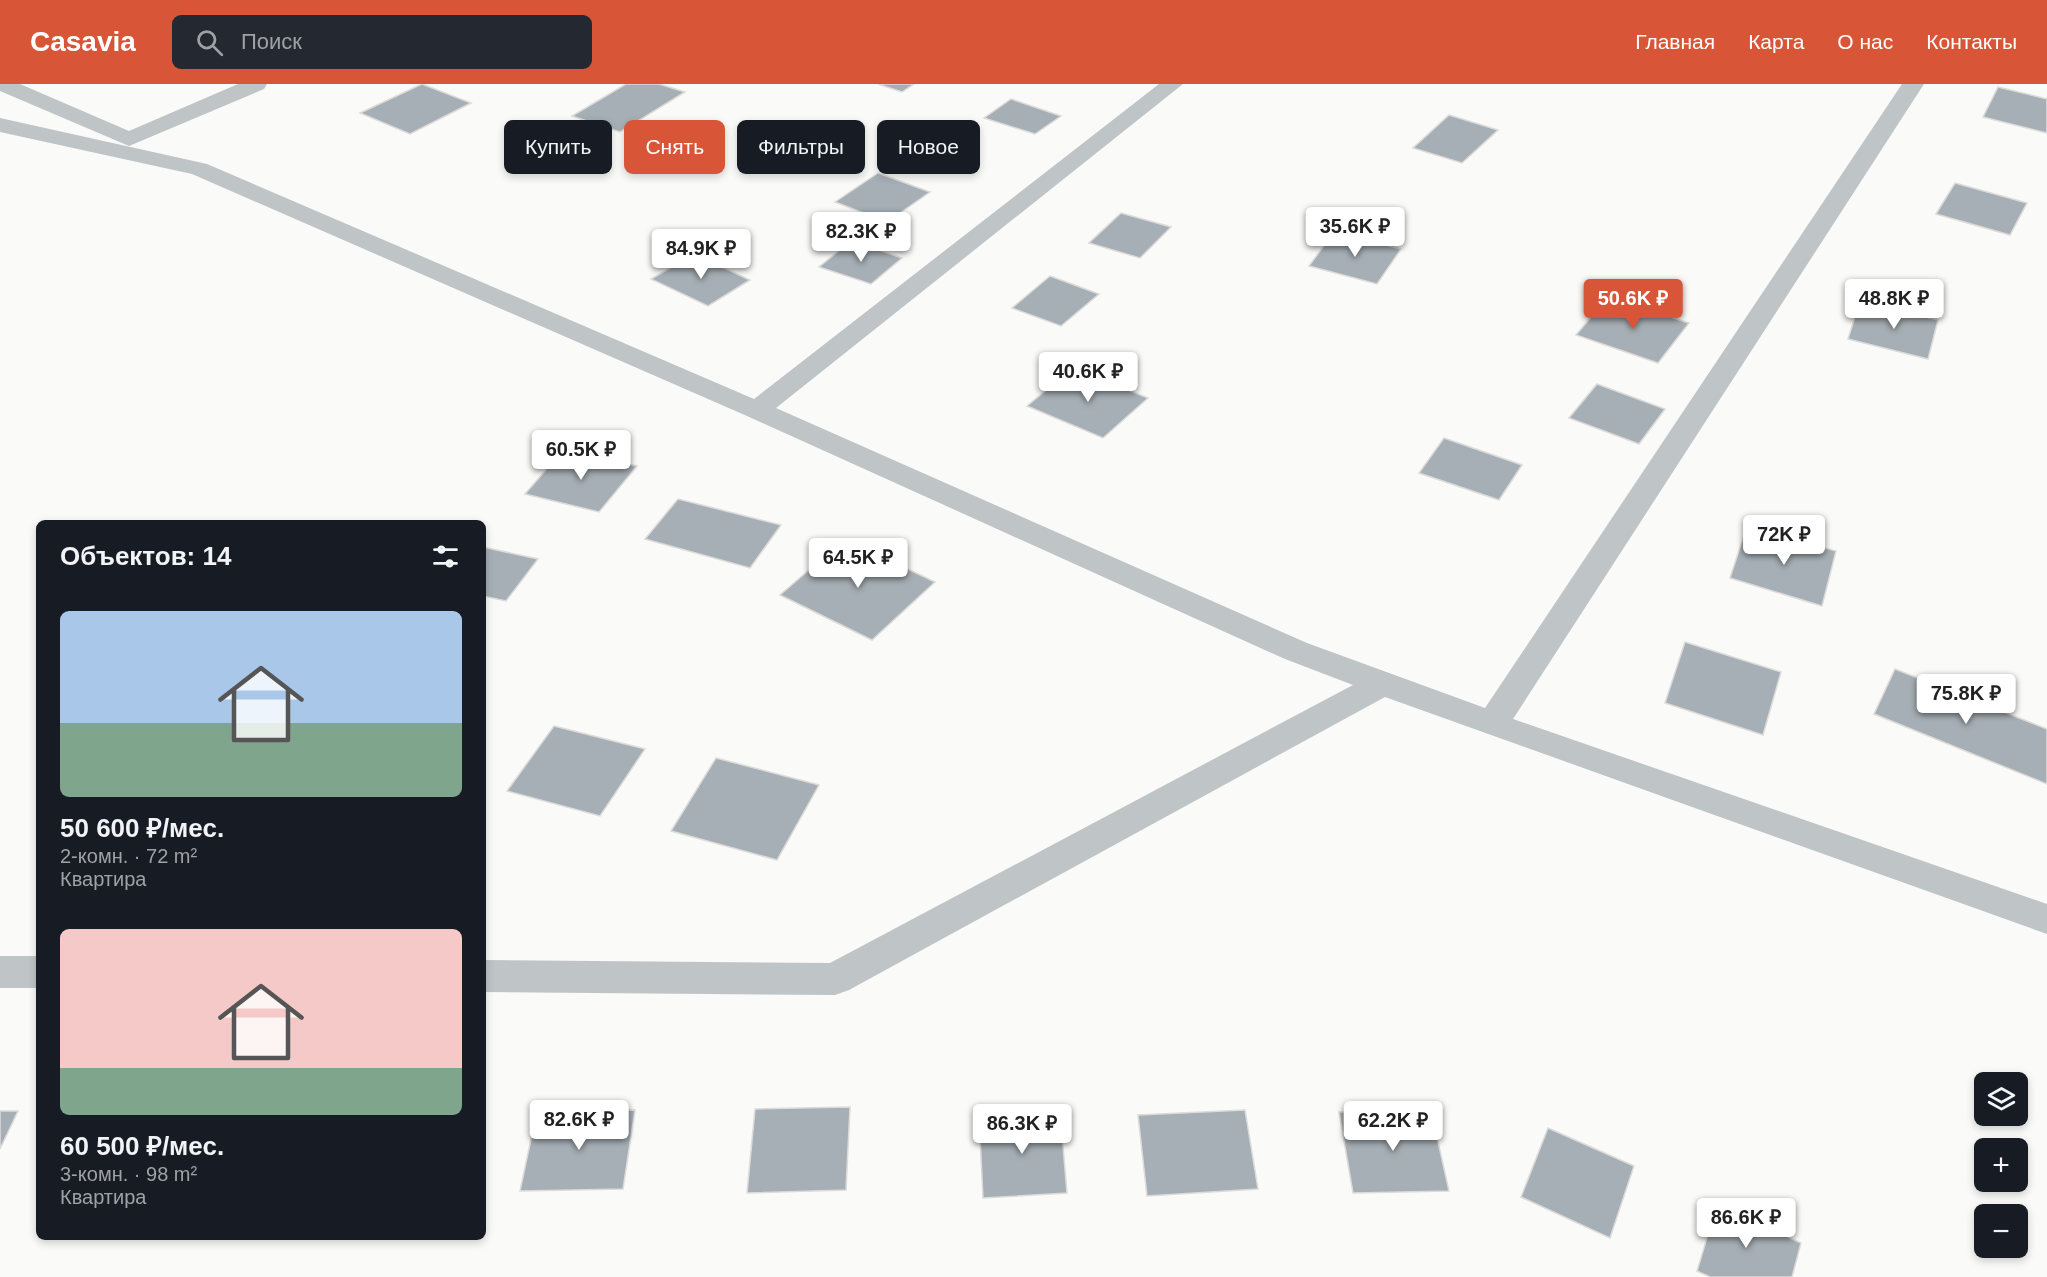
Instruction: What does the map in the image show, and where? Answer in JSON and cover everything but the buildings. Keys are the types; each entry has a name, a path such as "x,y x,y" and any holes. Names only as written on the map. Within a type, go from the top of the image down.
{"street":[{"path":"2,84 757,410 1296,651 1492,724 2047,919"},
{"path":"129,139 255,84"},
{"path":"757,410 1172,84"},
{"path":"1492,724 1912,84"},
{"path":"0,125 199,169"},
{"path":"486,976 835,979 1382,684"},
{"path":"0,972 36,972"}]}
